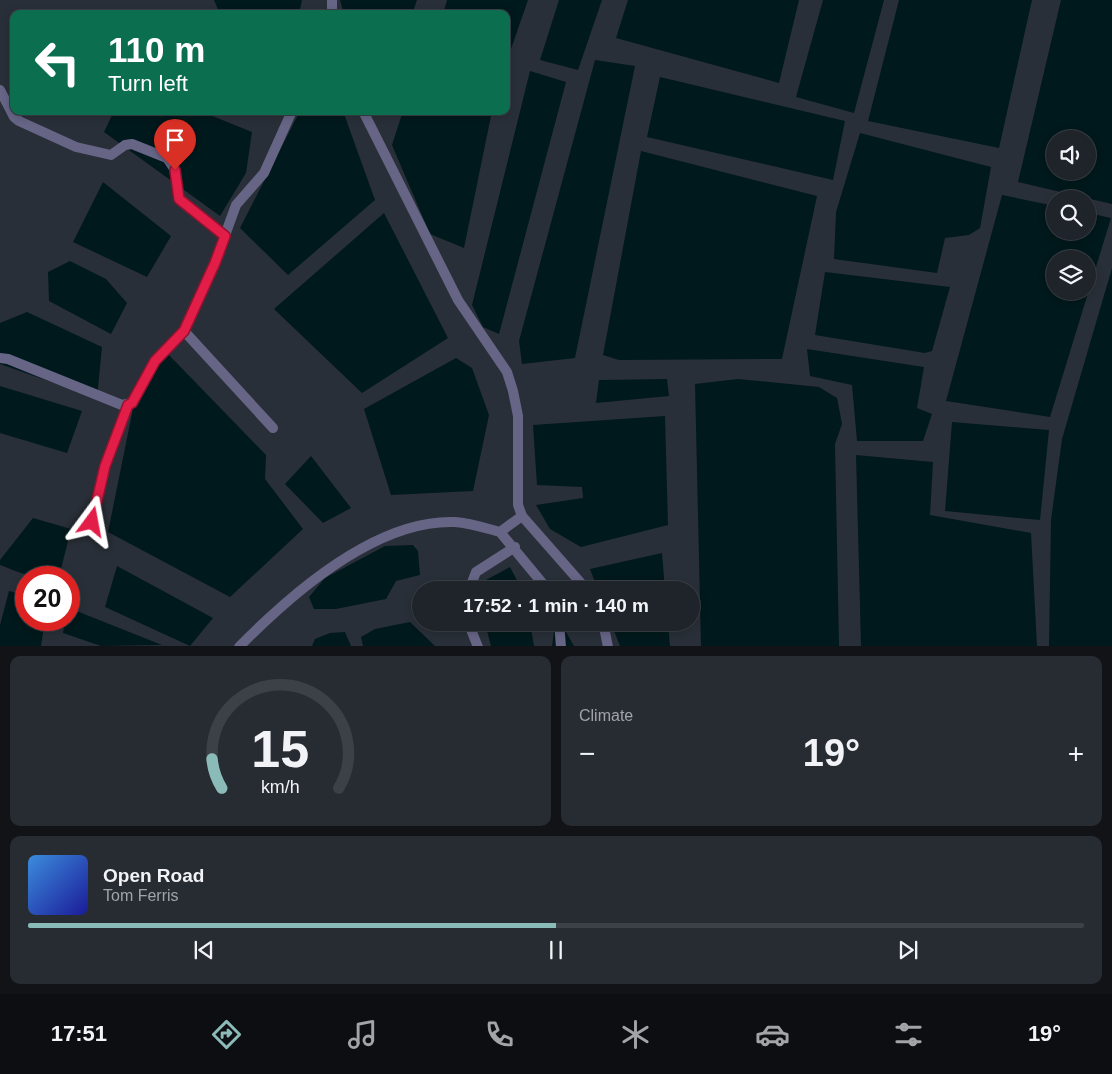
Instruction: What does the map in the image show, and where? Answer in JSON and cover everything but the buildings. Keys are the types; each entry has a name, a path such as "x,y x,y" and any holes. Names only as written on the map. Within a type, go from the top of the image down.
{"street":[{"path":"0,90 10,109"},
{"path":"13,115 19,121 76,147 111,156 125,145 132,144 168,158 175,170 179,199 225,236"},
{"path":"0,358 8,359 122,405 132,403 155,361 184,331 215,263 236,204 264,173 290,115"},
{"path":"365,115 458,300 507,372 518,416 518,505 522,516 580,581"},
{"path":"184,331 272,428"},
{"path":"500,532 522,516"},
{"path":"239,646 329,567 380,538 409,528 445,522 466,524 500,532 515,547 541,581"},
{"path":"472,581 476,572 515,547"},
{"path":"472,631 478,646"},
{"path":"560,631 561,646"},
{"path":"605,631 608,646"}],"lane":[{"path":"92,522 105,466 128,405"}],"shaded area":[{"path":"214,0 302,0 300,10 218,10"},
{"path":"340,0 417,0 413,10 343,10"},
{"path":"447,0 528,0 511,49 510,10 444,10"},
{"path":"559,0 602,0 578,70 540,60"},
{"path":"628,0 799,0 779,83 616,38"},
{"path":"823,0 884,0 854,113 796,97"},
{"path":"899,0 1032,0 999,148 868,121"},
{"path":"1061,0 1112,0 1112,204 1096,200 1096,190 1052,190 1018,182"},
{"path":"595,60 635,66 575,358 522,364 519,341"},
{"path":"530,71 566,82 499,334 483,327 472,305"},
{"path":"660,77 845,121 833,180 647,137"},
{"path":"112,115 210,115 252,132 246,173 220,216 104,132"},
{"path":"298,115 344,115 375,200 288,275 240,228"},
{"path":"402,115 491,115 464,248 430,234 392,145"},
{"path":"860,133 991,167 980,228 969,235 945,238 937,273 834,259 836,212"},
{"path":"641,151 817,196 782,359 619,360 603,355"},
{"path":"103,182 171,236 147,277 73,242"},
{"path":"1002,195 1046,204 1046,240 1096,240 1096,215 1111,218 1096,267 1096,250 1046,250 1046,300 1086,300 1050,417 946,401"},
{"path":"384,213 448,338 362,393 274,309"},
{"path":"70,261 106,279 127,303 111,334 49,301 48,272"},
{"path":"1112,268 1112,646 1049,646 1051,520 1062,439"},
{"path":"825,272 950,287 932,351 925,353 815,335"},
{"path":"27,312 102,347 97,398 0,364 0,323"},
{"path":"807,349 924,367 917,408 932,414 923,441 857,441 852,385 810,376"},
{"path":"167,353 266,455 265,479 303,529 230,597 108,532 137,389"},
{"path":"456,358 472,368 489,415 473,491 391,495 364,409"},
{"path":"667,379 669,396 596,403 599,380"},
{"path":"738,379 819,387 837,398 842,424 835,444 839,646 701,646 695,384"},
{"path":"0,386 82,411 67,453 0,433"},
{"path":"665,416 668,525 581,547 550,529 536,505 583,498 582,487 537,485 533,425"},
{"path":"952,422 1049,430 1040,520 945,511"},
{"path":"856,455 933,462 930,515 1031,533 1037,646 861,646"},
{"path":"311,456 351,508 323,523 285,484"},
{"path":"33,518 71,529 62,566 15,566 15,570 0,565 0,560"},
{"path":"413,545 418,551 420,575 396,581 386,599 336,609 314,609 309,597 325,578 385,546"},
{"path":"662,553 664,581 595,581 590,569"},
{"path":"117,566 213,618 190,646 105,607"},
{"path":"510,567 517,581 486,581"},
{"path":"9,591 15,592 15,631 43,631 41,646 0,646 0,625"},
{"path":"80,612 162,645 101,646 63,633 63,631 80,631"},
{"path":"410,622 412,624 412,631 419,631 435,646 363,646 361,637 375,629"},
{"path":"487,631 531,631 534,646 491,646"},
{"path":"554,631 566,631 574,646 552,646"},
{"path":"614,631 669,631 670,646 620,646"},
{"path":"345,632 351,646 312,646 315,639 330,633"}],"route":[{"path":"92,522 105,466 128,405 132,403 155,361 184,331 220,252 225,236 182,203 177,194 175,170"}]}
